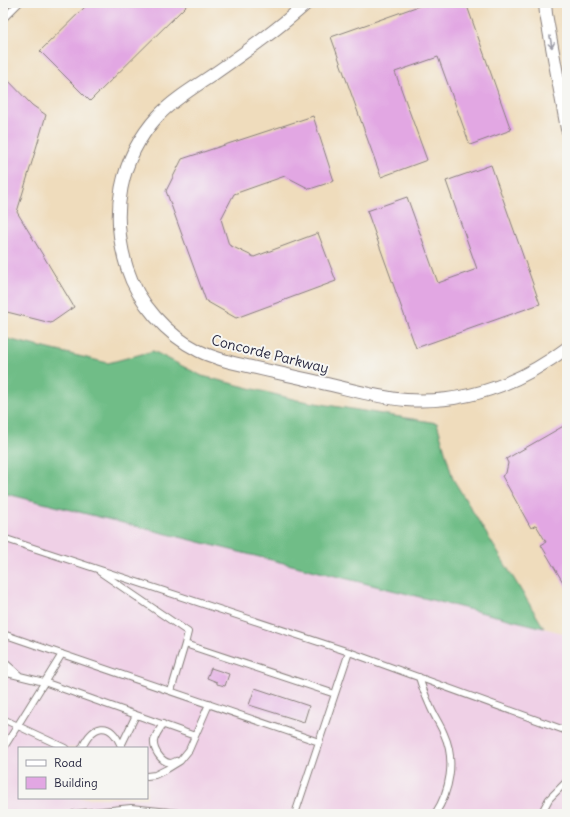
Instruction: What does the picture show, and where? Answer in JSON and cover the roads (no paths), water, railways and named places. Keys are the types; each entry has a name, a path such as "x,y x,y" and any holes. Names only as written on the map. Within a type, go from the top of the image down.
{"street":[{"name":"Concorde Parkway","path":"307,3 275,31 170,105 149,127 136,146 123,181 118,217 120,240 129,273 146,305 159,321 170,331 198,350 210,356 230,362 404,400 441,400 488,391 522,377 546,364 567,348"},
{"path":"545,3 567,129"}],"lane":[{"path":"3,19 19,3"},
{"path":"3,538 349,652 567,731"},
{"path":"94,568 188,632 170,691"},
{"path":"3,634 319,742"},
{"path":"185,644 335,694"},
{"path":"295,814 349,652"},
{"path":"3,749 62,654"},
{"path":"3,661 20,676"},
{"path":"3,680 4,673 44,682 195,736"},
{"path":"419,677 430,706 445,735 450,755 451,770 443,800 435,814"},
{"path":"148,776 155,775 168,769 180,761 189,750 209,704"},
{"path":"121,747 136,714"},
{"path":"3,720 63,747"},
{"path":"163,724 154,742 156,752 162,759 170,763 180,761"},
{"path":"82,747 88,735 101,728 110,730 116,735 121,747"},
{"path":"541,814 549,799 567,781"},
{"path":"74,814 132,808 188,814"}]}
